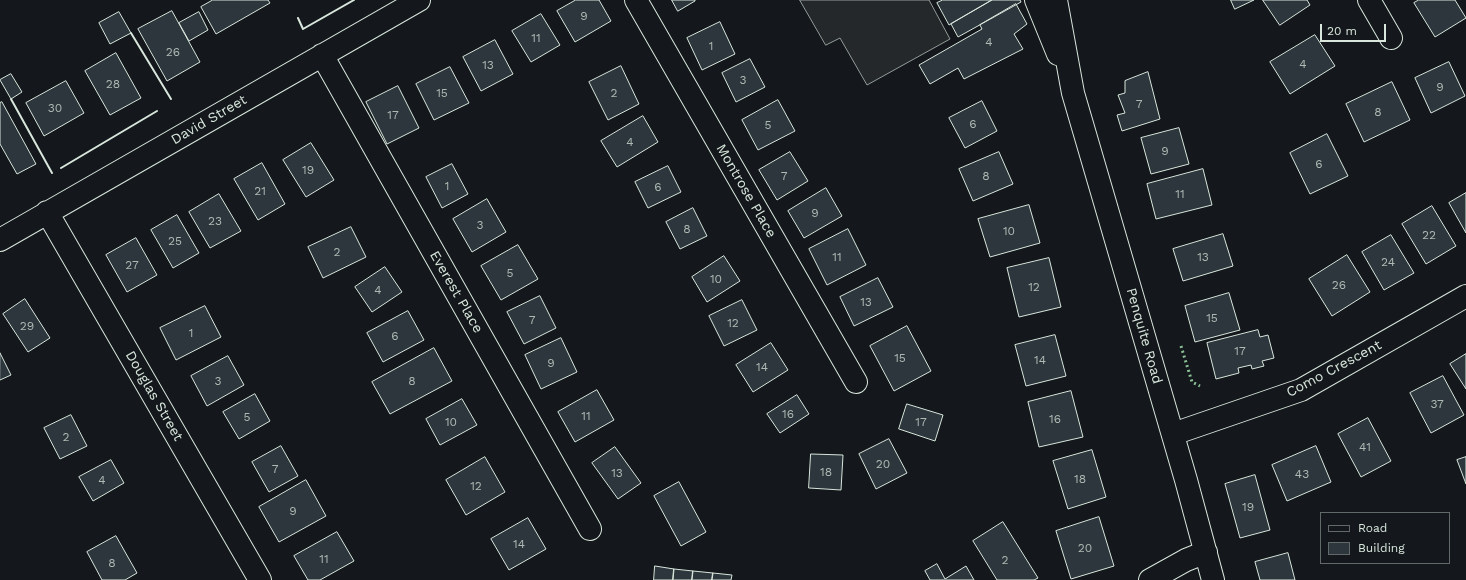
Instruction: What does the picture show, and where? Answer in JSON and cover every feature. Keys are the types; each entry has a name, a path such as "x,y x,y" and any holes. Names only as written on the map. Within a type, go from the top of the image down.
{"street":[{"name":"David Street","path":"0,240 419,0"},
{"name":"Montrose Place","path":"636,0 856,382"},
{"name":"Penquite Road","path":"1036,0 1073,93 1173,434 1213,580"},
{"name":"Penquite Road","path":"1056,0 1073,93"},
{"path":"1369,0 1391,38"},
{"name":"Everest Place","path":"322,55 590,529"},
{"name":"Douglas Street","path":"47,212 260,580"},
{"name":"Como Crescent","path":"1173,434 1301,390 1466,296"},
{"path":"1150,580 1186,560 1206,552"}],"shaded area":[{"path":"800,0 929,0 950,39 867,85 840,38 826,45"}],"building":[{"path":"213,0 268,0 270,3 216,34 201,7"},
{"path":"576,0 599,0 611,21 575,42 557,11"},
{"path":"672,0 695,0 695,1 678,11"},
{"path":"943,0 992,0 949,25 937,3"},
{"path":"992,0 1020,0 1021,2 958,37 951,24"},
{"path":"1231,0 1254,0 1235,9"},
{"path":"1263,0 1307,0 1310,5 1280,25"},
{"path":"1419,0 1455,0 1466,18 1435,37 1414,3"},
{"path":"1016,4 1027,24 1014,34 1023,49 964,79 958,68 930,84 919,65 982,29 980,25"},
{"path":"172,11 200,62 167,81 138,29"},
{"path":"119,12 131,33 110,44 99,23"},
{"path":"199,12 208,30 189,41 179,23"},
{"path":"541,14 560,45 531,62 512,31"},
{"path":"720,22 735,54 702,70 687,38"},
{"path":"1315,35 1335,66 1290,94 1270,62"},
{"path":"495,40 513,74 481,91 463,57"},
{"path":"116,53 141,98 110,115 85,71"},
{"path":"750,59 765,87 736,102 722,73"},
{"path":"1449,62 1465,96 1431,113 1415,78"},
{"path":"621,66 639,104 608,120 589,82"},
{"path":"450,67 469,103 434,120 416,84"},
{"path":"1148,72 1160,119 1122,131 1117,115 1125,113 1118,95 1125,93 1125,81"},
{"path":"11,74 22,92 11,99 0,80"},
{"path":"66,81 84,113 44,136 26,103"},
{"path":"1392,82 1410,120 1364,142 1346,104"},
{"path":"398,86 419,128 387,144 366,102"},
{"path":"778,100 795,131 758,150 742,120"},
{"path":"982,101 997,131 965,148 949,118"},
{"path":"2,102 36,164 17,174 0,144 0,103"},
{"path":"643,116 658,142 617,167 601,141"},
{"path":"1179,128 1189,164 1151,174 1141,138"},
{"path":"1327,134 1348,176 1310,194 1290,153"},
{"path":"311,143 334,180 306,197 283,160"},
{"path":"790,152 808,181 777,200 759,170"},
{"path":"999,152 1013,184 973,201 959,169"},
{"path":"262,163 285,204 258,220 234,179"},
{"path":"452,164 468,194 442,208 426,177"},
{"path":"668,166 681,192 648,208 635,182"},
{"path":"1203,169 1212,205 1156,219 1147,184"},
{"path":"826,188 842,216 804,238 788,211"},
{"path":"1466,193 1466,233 1449,203"},
{"path":"219,194 241,231 210,248 189,212"},
{"path":"487,199 506,232 472,252 453,219"},
{"path":"1029,205 1040,243 990,257 978,219"},
{"path":"1432,206 1456,246 1426,264 1402,224"},
{"path":"693,208 707,236 680,249 666,222"},
{"path":"177,215 199,253 173,268 151,230"},
{"path":"351,227 366,257 323,278 308,247"},
{"path":"848,229 866,265 827,285 809,249"},
{"path":"1223,234 1233,266 1183,281 1173,249"},
{"path":"1391,235 1414,273 1384,290 1362,252"},
{"path":"136,238 157,275 127,292 106,255"},
{"path":"518,245 538,279 501,300 481,266"},
{"path":"1347,255 1370,292 1332,316 1309,279"},
{"path":"724,256 740,281 707,302 692,277"},
{"path":"1049,258 1061,307 1019,317 1007,268"},
{"path":"385,267 402,292 372,312 355,287"},
{"path":"878,278 893,307 854,326 840,297"},
{"path":"1229,293 1240,330 1195,342 1185,306"},
{"path":"540,296 556,328 524,344 507,312"},
{"path":"25,299 50,338 28,352 3,314"},
{"path":"742,300 757,330 724,346 709,316"},
{"path":"205,306 221,337 176,360 160,328"},
{"path":"408,311 424,340 383,362 367,333"},
{"path":"907,326 931,371 894,391 870,346"},
{"path":"1258,330 1260,337 1268,335 1274,358 1262,361 1264,366 1252,369 1251,365 1238,368 1239,373 1216,379 1207,343"},
{"path":"1055,335 1066,376 1026,386 1015,345"},
{"path":"561,338 577,372 541,389 525,355"},
{"path":"771,343 788,370 753,392 736,365"},
{"path":"434,348 452,381 390,414 372,382"},
{"path":"0,353 11,375 0,380"},
{"path":"1466,354 1466,389 1450,364"},
{"path":"228,356 244,385 207,406 191,376"},
{"path":"1443,376 1464,415 1431,433 1410,393"},
{"path":"597,390 614,420 575,442 558,412"},
{"path":"1071,391 1083,437 1039,447 1028,402"},
{"path":"255,394 270,421 239,439 223,412"},
{"path":"797,395 809,414 780,433 767,414"},
{"path":"462,399 477,425 440,445 426,419"},
{"path":"907,404 943,415 935,441 899,429"},
{"path":"71,415 87,446 60,459 44,428"},
{"path":"1368,418 1391,461 1361,477 1338,434"},
{"path":"889,439 907,473 876,489 859,454"},
{"path":"281,446 298,476 269,492 252,462"},
{"path":"1316,446 1331,482 1287,501 1272,465"},
{"path":"615,447 641,483 618,499 592,463"},
{"path":"1092,450 1106,497 1068,509 1053,461"},
{"path":"811,454 843,455 841,490 809,488"},
{"path":"485,457 505,492 466,515 446,480"},
{"path":"1466,457 1466,484 1457,460"},
{"path":"111,460 124,483 93,501 79,477"},
{"path":"1255,475 1270,530 1240,538 1225,484"},
{"path":"306,480 326,516 279,542 259,507"},
{"path":"679,482 706,532 681,546 654,496"},
{"path":"1099,517 1114,566 1071,579 1056,531"},
{"path":"528,518 546,549 509,570 491,539"},
{"path":"1003,522 1038,578 1034,580 997,580 973,541"},
{"path":"337,532 354,561 320,580 308,580 294,556"},
{"path":"116,536 137,573 125,580 102,580 87,552"},
{"path":"1288,553 1295,580 1260,580 1255,562"},
{"path":"937,564 945,579 966,566 974,580 930,580 925,571"},
{"path":"655,566 674,569 673,580 654,580"},
{"path":"674,569 693,571 692,580 673,580"},
{"path":"693,571 713,573 712,580 692,580"},
{"path":"713,573 732,575 731,580 712,580"}],"hedge":[{"path":"1181,346 1192,382 1200,386"}],"wall":[{"path":"298,18 303,29 354,0"},
{"path":"131,33 171,99"},
{"path":"11,99 52,173"},
{"path":"61,168 157,111"}]}
